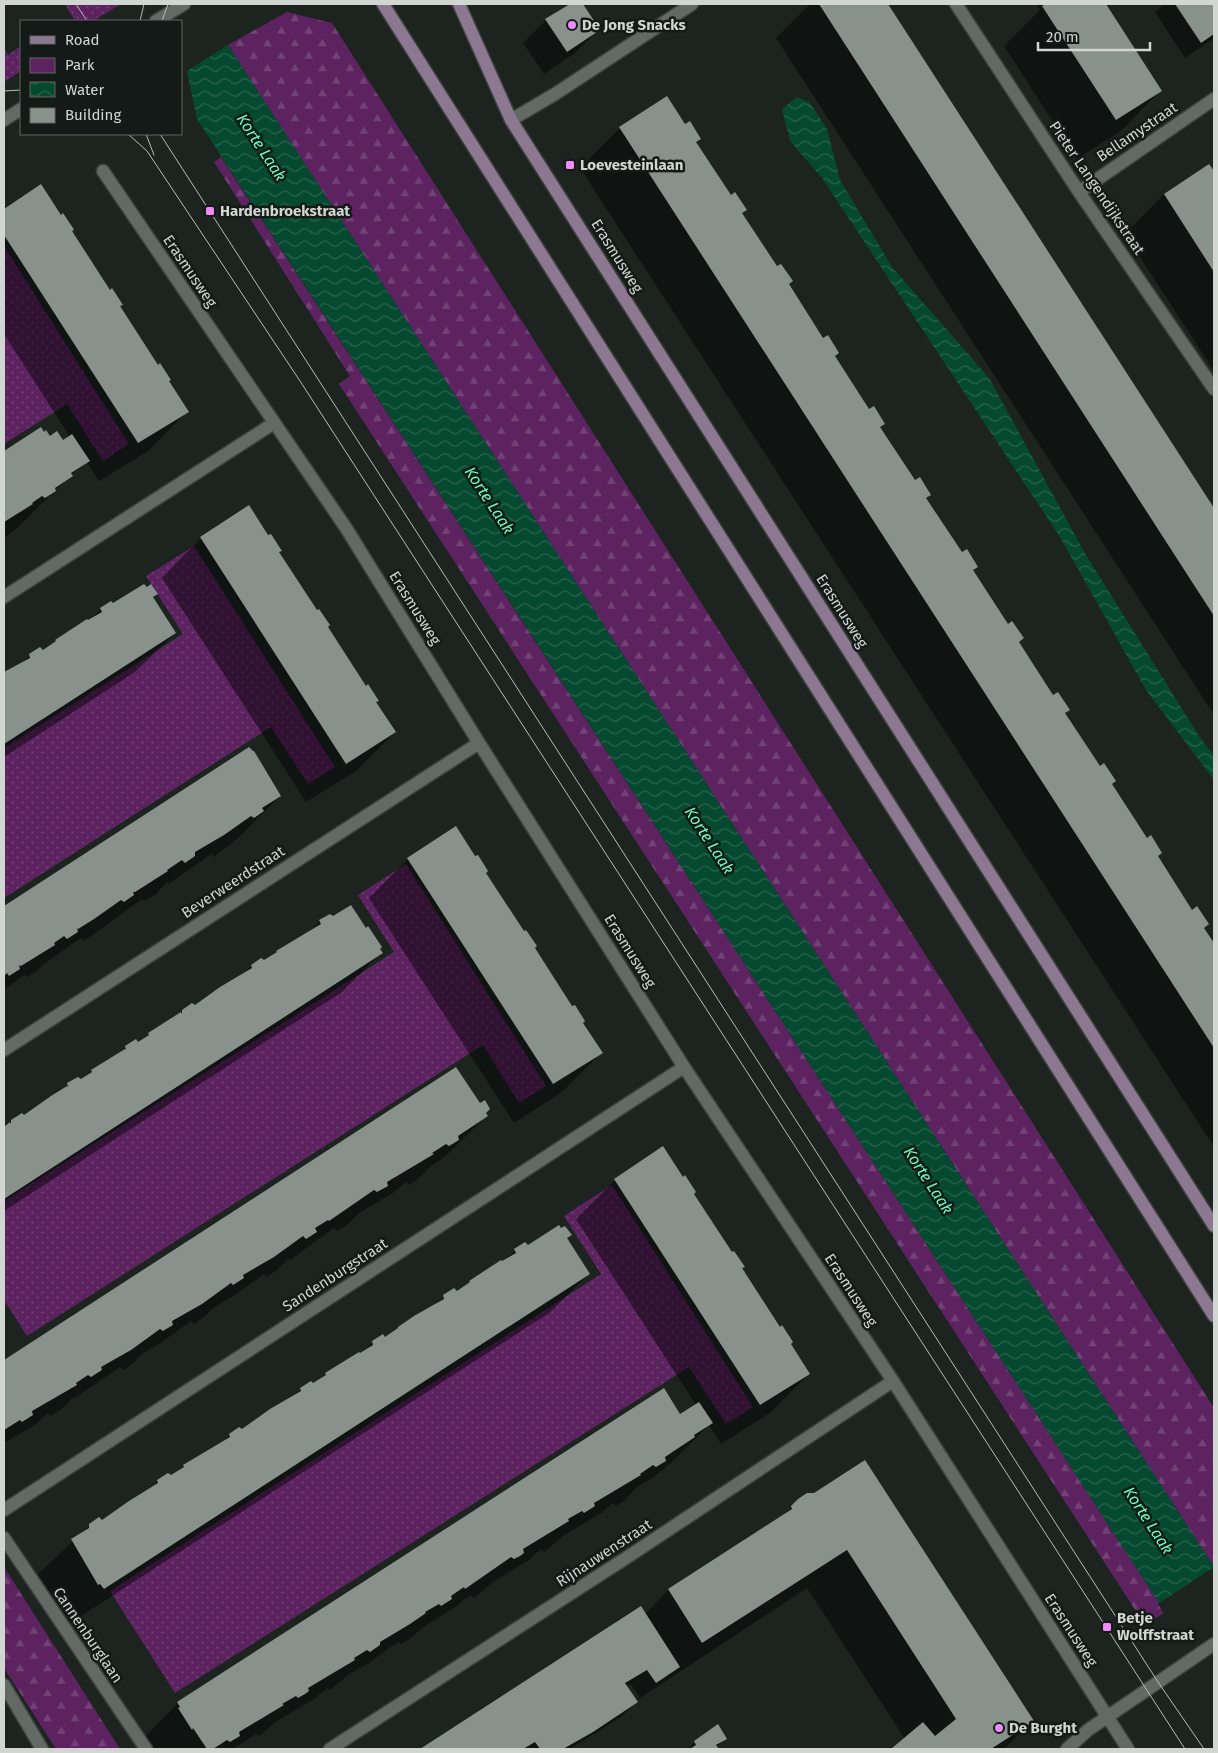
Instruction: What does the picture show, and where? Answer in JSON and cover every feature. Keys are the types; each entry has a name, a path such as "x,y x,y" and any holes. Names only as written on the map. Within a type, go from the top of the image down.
{"main road":[{"path":"382,4 1214,1316"},
{"name":"Erasmusweg","path":"458,4 511,120 1214,1226"}],"street":[{"path":"158,20 184,4"},
{"path":"511,120 555,94 692,4"},
{"name":"Pieter Langendijkstraat","path":"956,4 1079,192 1214,389"},
{"name":"Bellamystraat","path":"1079,192 1214,99"},
{"path":"4,120 20,110"},
{"name":"Erasmusweg","path":"103,171 346,528 479,743 684,1067 892,1382 1128,1749"},
{"path":"4,597 274,423"},
{"name":"Beverweerdstraat","path":"4,1050 479,743"},
{"name":"Sandenburgstraat","path":"4,1510 684,1067"},
{"name":"Rijnauwenstraat","path":"330,1749 626,1558 892,1382"},
{"name":"Cannenburglaan","path":"4,1538 146,1749"},
{"path":"1066,1749 1088,1730 1214,1644"},
{"path":"4,1685 42,1749"}],"green space":[{"path":"65,4 121,4 95,20 74,20"},
{"path":"287,12 332,23 1214,1408 1214,1567 228,45"},
{"path":"20,47 20,72 4,82 4,48 8,55"},
{"path":"221,157 1164,1613 1145,1625 339,384 350,376 214,162"},
{"path":"4,246 129,444 103,461 67,404 4,444"},
{"path":"194,546 335,767 308,784 271,727 4,898 4,748 183,634 146,576"},
{"path":"406,864 546,1086 519,1103 483,1045 27,1336 4,1300 4,1201 394,952 358,895"},
{"path":"612,1185 753,1407 726,1424 689,1367 175,1693 110,1591 601,1274 564,1216"},
{"path":"4,1567 120,1749 56,1749 4,1668"}],"water":[{"name":"Korte Laak","path":"228,45 1214,1567 1214,1688 197,119 187,71"},
{"path":"797,97 810,103 827,129 840,180 892,267 989,378 1086,555 1199,736 1214,756 1214,780 1146,690 1060,537 822,178 790,141 782,109"}],"pier":[{"path":"1214,1567 1214,1691 1158,1604"}],"building":[{"name":"De Jong Snacks","path":"570,4 583,4 600,30 567,52 545,19"},
{"path":"819,4 888,4 1214,508 1214,616"},
{"path":"1046,4 1106,4 1162,91 1116,120 1042,6"},
{"path":"1175,4 1214,4 1214,34 1201,43"},
{"path":"667,96 685,124 690,121 701,139 696,142 731,195 735,192 747,210 742,213 777,266 781,264 793,281 789,284 823,338 828,335 839,353 835,356 869,409 874,406 885,424 880,427 915,480 920,477 931,495 926,498 962,552 967,549 978,567 973,570 1008,624 1012,621 1024,638 1019,642 1053,695 1058,692 1070,710 1065,713 1100,766 1104,763 1116,781 1112,784 1147,838 1151,835 1162,853 1158,856 1192,910 1197,906 1209,924 1204,928 1214,943 1214,1048 619,127"},
{"path":"1209,164 1214,171 1214,272 1164,194"},
{"path":"41,184 61,215 63,213 73,228 74,230 72,231 110,290 112,288 123,305 120,306 158,365 160,363 189,412 138,443 4,235 4,209"},
{"path":"41,427 50,436 57,431 63,440 72,434 90,461 71,473 73,476 55,488 56,491 45,498 42,496 33,504 4,522 4,451"},
{"path":"249,505 268,535 271,534 282,551 279,552 317,610 319,609 330,625 328,627 366,686 368,684 379,701 376,702 396,732 346,764 200,537"},
{"path":"144,584 147,587 151,584 158,594 153,597 176,633 4,744 4,672 30,658 29,654 40,647 43,650 87,619 102,612 100,608 111,601 113,603"},
{"path":"249,747 254,751 281,796 262,808 264,811 254,818 251,816 195,852 195,856 185,863 182,860 168,871 133,892 134,895 124,902 121,900 94,919 77,928 78,932 67,939 64,936 54,943 55,945 21,966 19,965 20,969 9,976 7,973 4,976 4,906"},
{"path":"456,826 475,856 478,855 488,871 486,873 524,931 526,930 537,946 535,948 572,1006 575,1005 585,1021 583,1023 603,1053 553,1084 407,858"},
{"path":"351,905 366,928 368,926 382,947 380,949 383,953 4,1199 4,1127 10,1122 11,1124 11,1120 22,1113 24,1115 51,1096 68,1087 67,1083 78,1077 81,1079 92,1072 91,1070 126,1050 125,1046 136,1039 138,1042 149,1035 148,1033 181,1012 182,1014 182,1010 192,1003 195,1005 252,968 251,965 261,958 264,960 321,924 319,920 330,914 333,916"},
{"path":"456,1067 480,1103 485,1100 490,1109 486,1113 488,1116 458,1136 459,1140 449,1146 446,1144 432,1153 434,1154 387,1182 388,1186 377,1192 374,1190 329,1221 315,1228 317,1232 306,1239 303,1236 274,1257 243,1275 244,1278 233,1285 231,1283 202,1304 172,1321 173,1325 163,1331 160,1329 131,1350 101,1367 102,1370 91,1377 88,1375 76,1383 77,1385 32,1411 33,1415 22,1422 20,1420 4,1430 4,1360"},
{"path":"663,1146 683,1177 685,1175 696,1192 694,1194 732,1252 734,1251 745,1267 742,1268 780,1327 782,1325 793,1342 791,1344 810,1374 760,1405 614,1179"},
{"path":"559,1225 561,1228 565,1226 572,1235 567,1238 590,1274 104,1589 100,1584 98,1585 71,1539 89,1528 89,1524 99,1517 102,1520 158,1483 157,1480 168,1473 171,1475 184,1467 183,1465 230,1437 229,1434 239,1427 242,1429 270,1409 301,1391 300,1388 311,1381 313,1383 326,1375 325,1373 373,1345 372,1341 383,1334 385,1337 414,1316 444,1299 443,1295 454,1288 457,1291 501,1260 516,1253 514,1249 525,1242 528,1245"},
{"path":"664,1388 680,1414 699,1402 713,1423 665,1457 666,1461 656,1467 653,1465 641,1475 594,1503 595,1506 584,1513 582,1511 568,1519 569,1521 523,1549 524,1553 520,1556 514,1559 511,1557 465,1589 464,1587 451,1596 452,1599 441,1606 439,1604 425,1612 410,1624 380,1642 380,1645 370,1652 367,1650 354,1658 355,1660 308,1688 309,1691 305,1694 298,1698 296,1696 282,1704 284,1705 239,1732 240,1736 230,1742 227,1740 213,1749 207,1749 193,1728 192,1730 178,1708 180,1707 177,1702"},
{"path":"865,1460 1034,1721 991,1749 891,1749 923,1722 935,1736 956,1719 847,1550 702,1643 668,1589 792,1509 791,1506 807,1493 814,1493"},
{"path":"641,1606 680,1667 656,1683 647,1670 625,1683 638,1702 593,1732 563,1749 540,1749 535,1742 523,1749 420,1749"},
{"path":"718,1724 727,1739 716,1745 719,1749 690,1749 696,1745 694,1741"}],"tram line":[{"path":"76,4 86,20"},
{"path":"140,20 144,4"},
{"path":"162,20 168,4"},
{"path":"4,91 20,90"},
{"path":"129,135 147,151 300,381 1185,1749"},
{"path":"146,135 154,155"},
{"path":"161,135 1158,1682 1204,1749"}],"place":[{"name":"De Jong Snacks","path":"572,25"},
{"name":"Loevesteinlaan","path":"570,165"},
{"name":"Hardenbroekstraat","path":"210,211"},
{"name":"Betje Wolffstraat","path":"1107,1627"},
{"name":"De Burght","path":"999,1728"}]}
